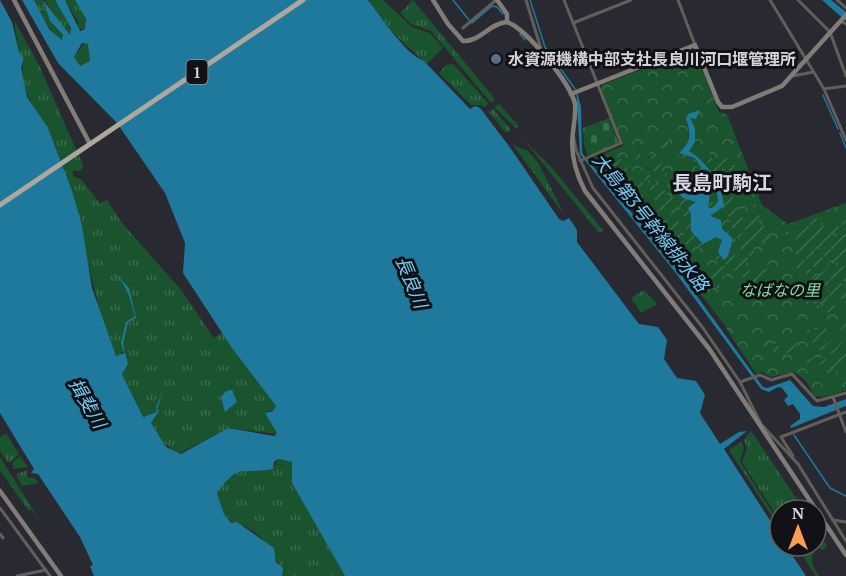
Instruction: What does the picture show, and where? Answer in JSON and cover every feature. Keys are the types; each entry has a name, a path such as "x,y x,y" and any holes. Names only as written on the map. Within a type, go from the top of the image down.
{"highway":[{"name":"1","path":"0,205 89,142 303,0"}],"street":[{"path":"14,0 89,142"},
{"path":"433,0 448,24 463,41 471,41 496,23 507,22 517,27 574,92 575,113 572,133 574,164 585,190 710,350 846,555"},
{"path":"463,28 496,0 507,14 507,22"},
{"path":"526,0 543,51 542,54"},
{"path":"564,0 621,143 584,160"},
{"path":"573,23 631,0"},
{"path":"678,0 722,107 732,107 768,94 793,76 846,15"},
{"path":"798,0 830,32 846,76"},
{"path":"837,0 846,8"},
{"path":"772,1 824,89 846,140"},
{"path":"841,20 846,24"},
{"path":"574,92 695,45"},
{"path":"793,76 813,72"},
{"path":"824,89 846,86"},
{"path":"572,133 593,188 690,310 740,382 761,424 798,464"},
{"path":"740,382 758,376 771,380 792,374 799,378 812,398 821,401 846,393"},
{"path":"833,397 846,432"},
{"path":"846,412 781,437 846,541"},
{"path":"0,491 61,576"},
{"path":"0,508 50,576"},
{"path":"833,520 846,522"},
{"path":"0,534 3,538"},
{"path":"17,576 46,570"}],"green space":[{"path":"34,0 43,0 53,25 63,35 63,39 57,38 40,16"},
{"path":"45,0 55,0 72,34 66,33"},
{"path":"65,0 75,0 82,10 85,17 85,29 78,29 78,22"},
{"path":"383,0 412,27 430,33 443,48 427,64 391,31 369,2"},
{"path":"413,0 495,99 491,103 431,31 411,24 400,13"},
{"path":"14,20 38,63 83,165 81,171 73,171 73,176 82,180 100,204 107,200 122,223 182,291 214,338 223,332 232,348 276,406 274,410 266,412 277,434 228,428 178,454 162,442 151,423 158,413 143,417 122,374 127,364 126,351 124,350 119,356 114,354 105,328 65,174 51,138 27,94 22,70 24,58 19,52","holes":["226,391 236,403 225,412 221,397"]},
{"path":"85,42 89,44 90,61 80,66 74,57"},
{"name":"なばなの里","path":"689,51 696,54 719,112 727,114 762,205 788,224 846,203 846,390 822,397 816,396 803,378 794,372 770,377 762,372 756,374 721,320 637,214 638,211 631,206 594,161 594,158 623,146 601,91 602,85"},
{"path":"453,64 488,103 484,108 482,105 471,105 439,73 446,65"},
{"path":"499,104 519,126 516,128 494,107"},
{"path":"493,109 511,130 506,133 489,112"},
{"path":"609,118 618,142 617,145 588,156 584,145 583,128"},
{"path":"663,138 668,139 668,144 673,145 672,152 667,156 658,142"},
{"path":"524,140 552,168 603,230 599,233"},
{"path":"513,145 528,151 539,164 565,216"},
{"path":"634,147 642,156 655,153 663,158 663,162 654,167 656,162 651,158 639,167 631,149"},
{"path":"678,147 686,148 681,151 694,158 705,170 702,174 710,182 712,202 716,204 711,208 708,207 710,194 697,174 699,172 691,157 685,160 675,153"},
{"path":"707,154 711,154 712,161 723,158 732,159 736,167 739,166 750,189 746,190 727,168 716,170 722,175 721,182 725,183 726,180 732,190 730,191 743,218 747,218 754,211 753,205 745,198 753,197 761,219 743,231 730,226 730,218 721,208 722,196 709,166"},
{"path":"618,158 628,161 627,170 622,176 610,163"},
{"path":"630,164 634,174 626,186 621,179"},
{"path":"660,164 663,167 658,183 641,179 646,173 653,177 656,173 652,169"},
{"path":"666,170 668,177 676,176 668,180 671,186 679,184 677,190 686,198 696,202 688,209 691,214 691,231 701,243 709,243 712,238 718,237 712,248 685,244 683,237 687,228 677,197 664,184"},
{"path":"639,181 654,184 657,189 651,191 648,184 642,186 638,200 630,191"},
{"path":"661,185 668,195 660,201 659,209 661,202 671,197 678,207 679,214 674,219 673,225 677,219 683,226 680,238 674,233 676,228 673,231 675,238 672,241 657,227 665,231 671,229 667,219 671,218 671,206 666,204 663,210 657,211 658,216 654,217 649,208 656,205 653,193"},
{"path":"832,214 819,224 803,225 817,218"},
{"path":"825,223 845,228 846,232 830,234"},
{"path":"763,224 772,249 762,248 762,241 754,242 754,253 751,256 741,255 740,235"},
{"path":"822,225 832,238 829,245 812,251 823,257 825,269 817,272 806,257 796,258 796,244 801,244 795,241 803,227"},
{"path":"802,226 794,239 783,232 794,232"},
{"path":"728,231 734,235 737,243 734,250 736,260 728,265 715,259 712,253 721,239 718,254 724,260 727,258 728,251 734,242 726,233"},
{"path":"846,234 846,244 842,243 846,245 846,254 837,263 832,264 835,255 831,247 833,240 836,240 834,237"},
{"path":"825,247 830,248 834,255 826,267 824,255 814,252"},
{"path":"743,256 751,258 746,260 747,271 771,268 772,278 752,286 733,269"},
{"path":"799,259 808,262 813,276 797,269 796,263"},
{"path":"716,264 725,267 726,275 720,277 719,289 708,284 702,277"},
{"path":"839,266 830,274 828,286 812,280 829,267"},
{"path":"841,266 846,267 846,281 837,281 830,285 832,273"},
{"path":"807,280 827,288 828,298 825,304 808,299 802,293 803,282"},
{"path":"838,283 846,284 846,297 827,304 830,296 828,288"},
{"path":"644,290 657,304 641,313 631,298"},
{"path":"800,296 816,305 834,306 846,301 846,304 830,313 806,304"},
{"path":"846,323 846,337 833,354 819,355 820,347 830,343"},
{"path":"821,327 826,328 827,332 819,336 816,348 811,354 814,345 805,329 811,331"},
{"path":"794,337 798,344 797,348 781,356 775,355 772,348 757,344 756,341 770,340 770,344 778,344 781,348"},
{"path":"846,340 845,358 839,369 836,372 831,368 823,367 824,363 838,360"},
{"path":"814,357 829,359 829,361 807,370 807,360"},
{"path":"750,431 796,498 768,498 768,502 742,462 747,448 744,440"},
{"path":"6,433 19,454 11,462 7,461 0,451 0,437"},
{"path":"741,442 744,448 740,462 768,505 768,510 729,450"},
{"path":"20,456 28,467 13,469 13,462"},
{"path":"0,457 42,524 31,509 29,511 0,471"},
{"path":"278,459 292,462 292,483 345,576 282,576 277,559 265,542 249,528 232,523 224,514 217,493 226,482 238,472 274,467"},
{"path":"28,470 26,475 29,478 35,478 38,483 22,486 16,474"},
{"path":"804,558 812,558 819,576 816,576"}],"water":[{"path":"0,0 12,22 19,52 24,58 21,68 27,97 48,128 72,191 82,226 92,288 116,356 124,353 121,343 126,322 135,316 126,289 115,273 129,288 136,318 128,322 123,344 128,364 122,374 143,417 157,412 156,407 163,391 157,409 159,411 151,423 166,447 181,454 228,428 274,436 277,433 265,413 273,411 276,406 232,348 183,273 185,243 165,193 117,123 58,63 22,0 34,0 49,29 62,40 63,35 50,21 43,0 70,35 71,28 55,0 65,0 80,31 85,29 86,19 75,0 368,0 409,51 424,61 470,109 475,106 480,108 559,219 563,221 569,218 577,230 577,242 639,324 658,327 667,340 664,359 677,378 696,381 705,395 700,413 720,444 739,432 747,431 724,449 768,517 768,558 794,558 806,576 345,576 292,483 292,462 278,459 274,462 273,469 236,473 217,493 224,514 231,523 237,522 274,548 276,562 283,568 282,576 94,576 90,566 93,565 80,537 38,474 31,473 34,469 0,413","holes":["82,43 88,44 90,61 80,66 74,57"]},
{"path":"822,0 831,0 846,12 846,21"},
{"path":"576,88 581,107 582,153 667,255 763,387 767,388 790,380 813,406 824,407 846,399 846,406 791,428 790,426 800,419 800,414 793,404 788,406 784,400 788,396 782,388 778,387 769,392 761,389 675,272 580,154"},
{"path":"700,110 696,119 690,118 695,128 695,142 689,151 707,167 717,182 723,198 724,206 710,216 721,220 722,229 733,239 728,256 724,260 718,252 722,240 716,237 703,244 691,231 691,214 688,208 696,202 683,198 677,192 679,184 685,180 693,184 692,176 697,174 710,194 708,208 713,208 718,201 715,180 708,170 702,169 695,158 679,153 689,138 686,119 688,114"},
{"path":"232,390 237,402 225,412 221,397 226,391"}],"waterway":[{"path":"453,0 469,20"},
{"name":"大島第3号幹線排水路","path":"530,0 545,47 575,89"},
{"path":"472,23 492,6 497,7 503,14"},
{"path":"520,34 525,40"},
{"path":"823,95 838,129"},
{"path":"840,133 846,148"},
{"path":"794,435 830,488 846,496"}],"place":[{"name":"水資源機構中部支社長良川河口堰管理所","path":"496,59"}],"district":[{"name":"長島町駒江","path":"722,182"}],"water label":[{"name":"長良川","path":"412,282"},
{"name":"揖斐川","path":"88,403"}]}
